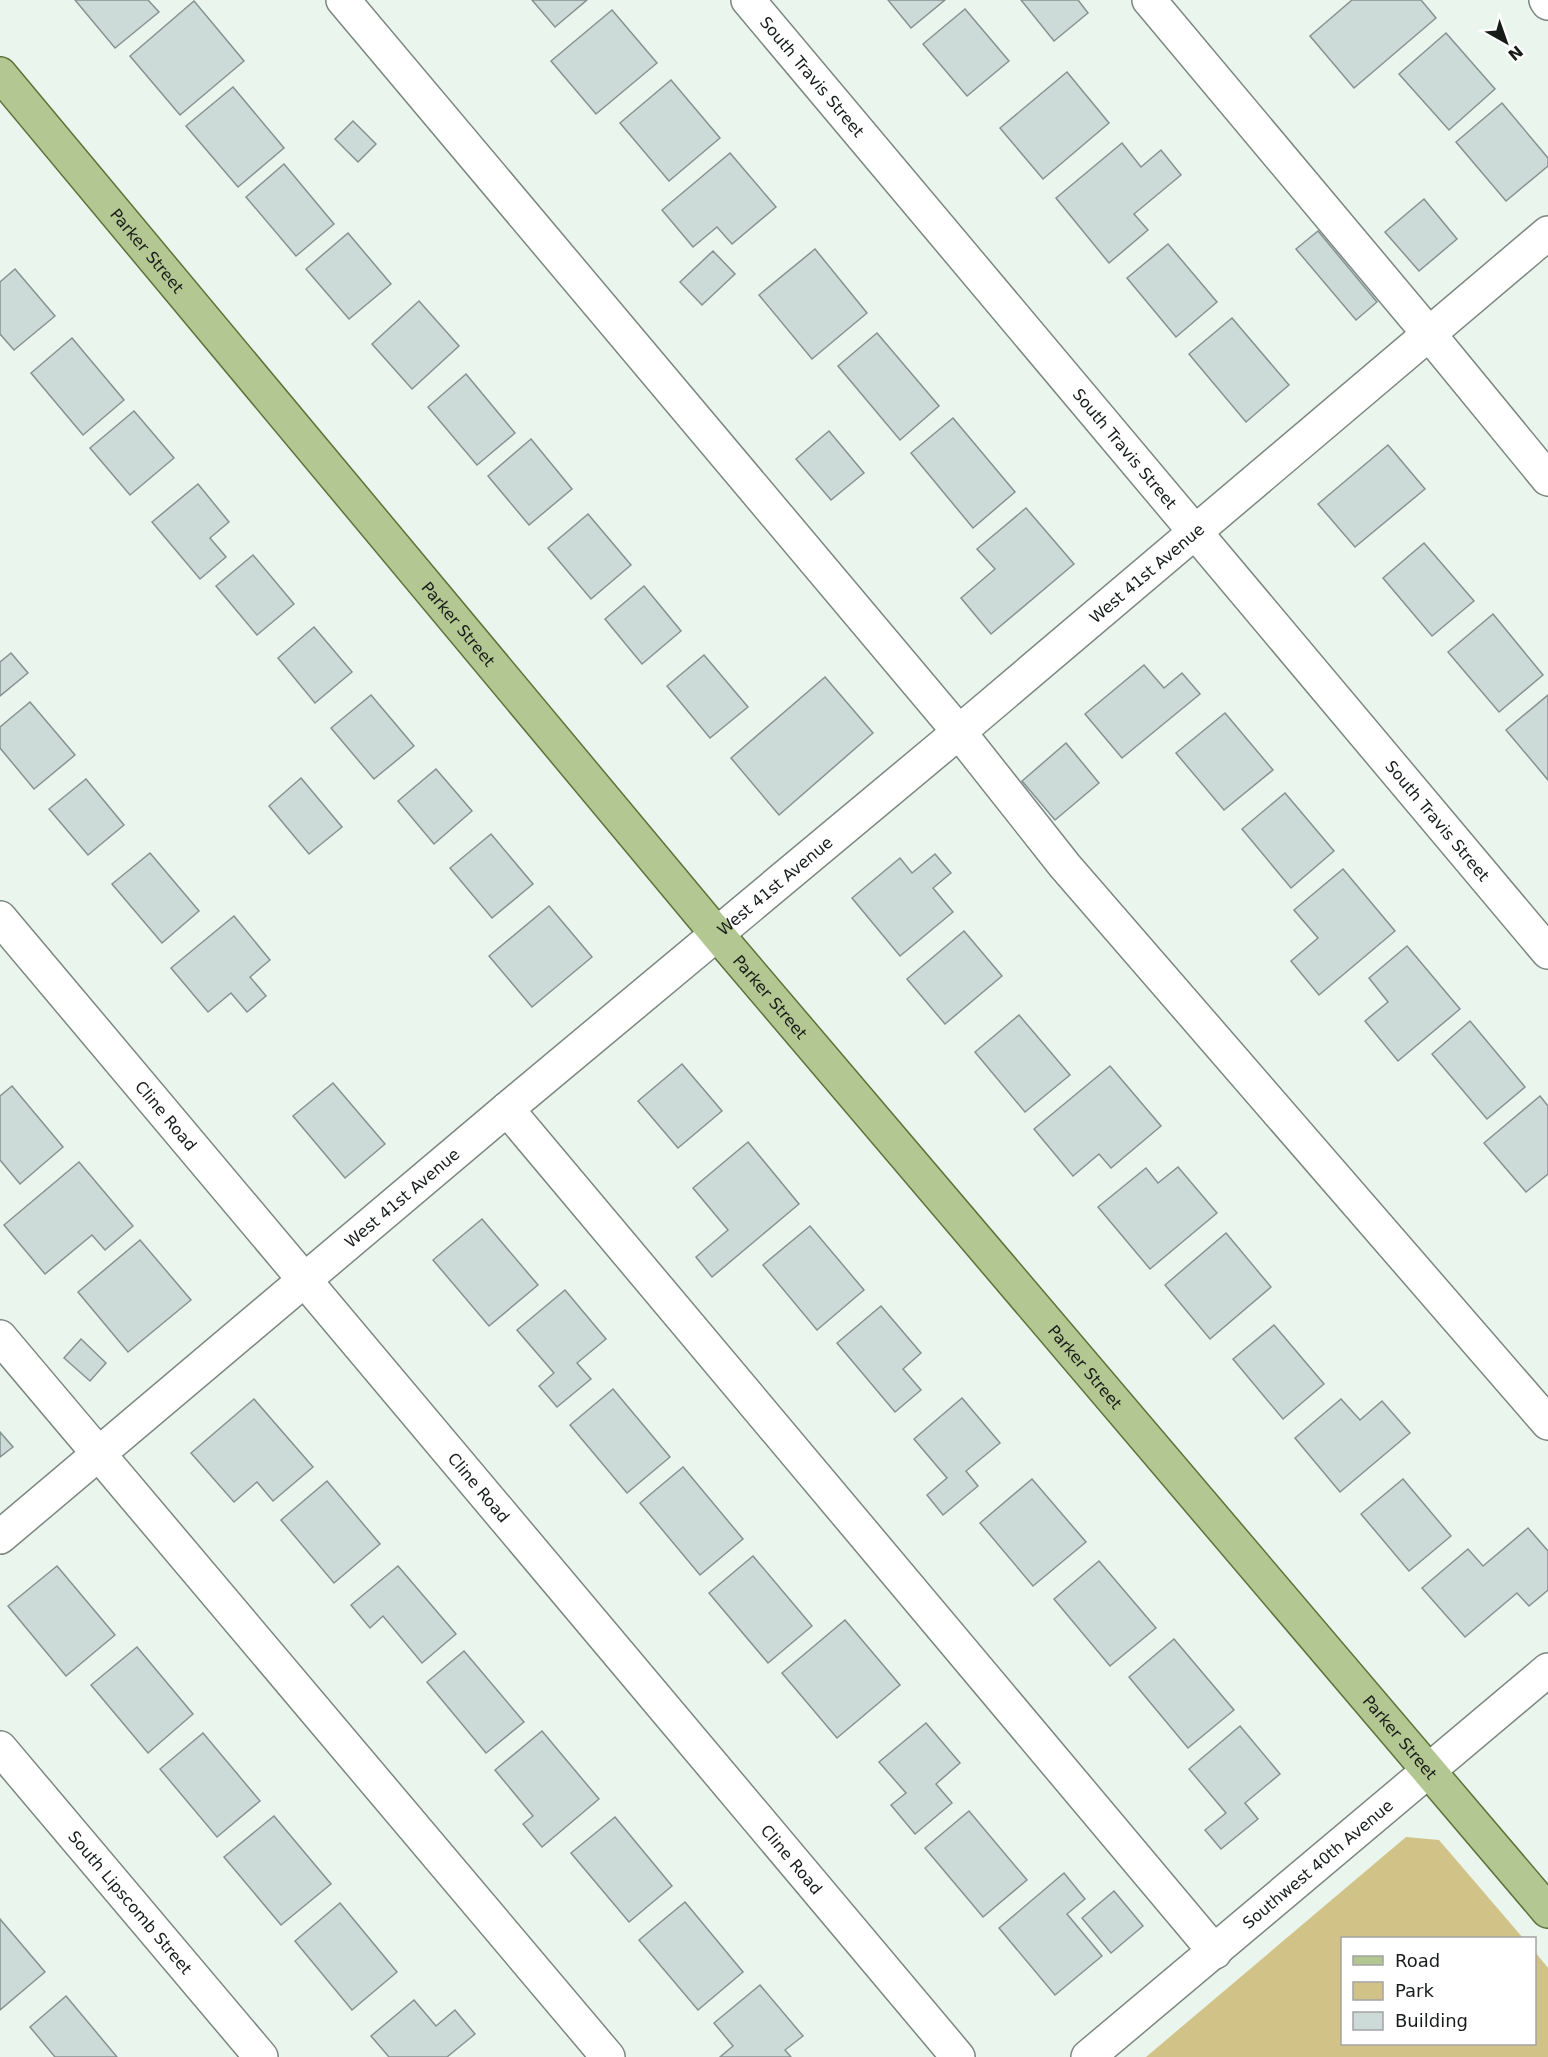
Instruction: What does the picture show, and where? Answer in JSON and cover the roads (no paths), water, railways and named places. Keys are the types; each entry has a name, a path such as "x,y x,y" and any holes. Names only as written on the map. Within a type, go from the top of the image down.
{"main road":[{"name":"Parker Street","path":"0,74 717,933 1548,1911"}],"street":[{"path":"344,0 959,732 1065,866 1548,1423"},
{"name":"South Travis Street","path":"748,0 1548,952"},
{"path":"1149,0 1548,479"},
{"name":"West 41st Avenue","path":"0,1537 507,1109 959,732 1548,233"},
{"name":"Cline Road","path":"0,918 958,2057"},
{"path":"507,1109 1215,1952"},
{"path":"0,1337 608,2057"},
{"name":"Southwest 40th Avenue","path":"1088,2057 1548,1670"},
{"name":"South Lipscomb Street","path":"0,1748 261,2057"}]}
